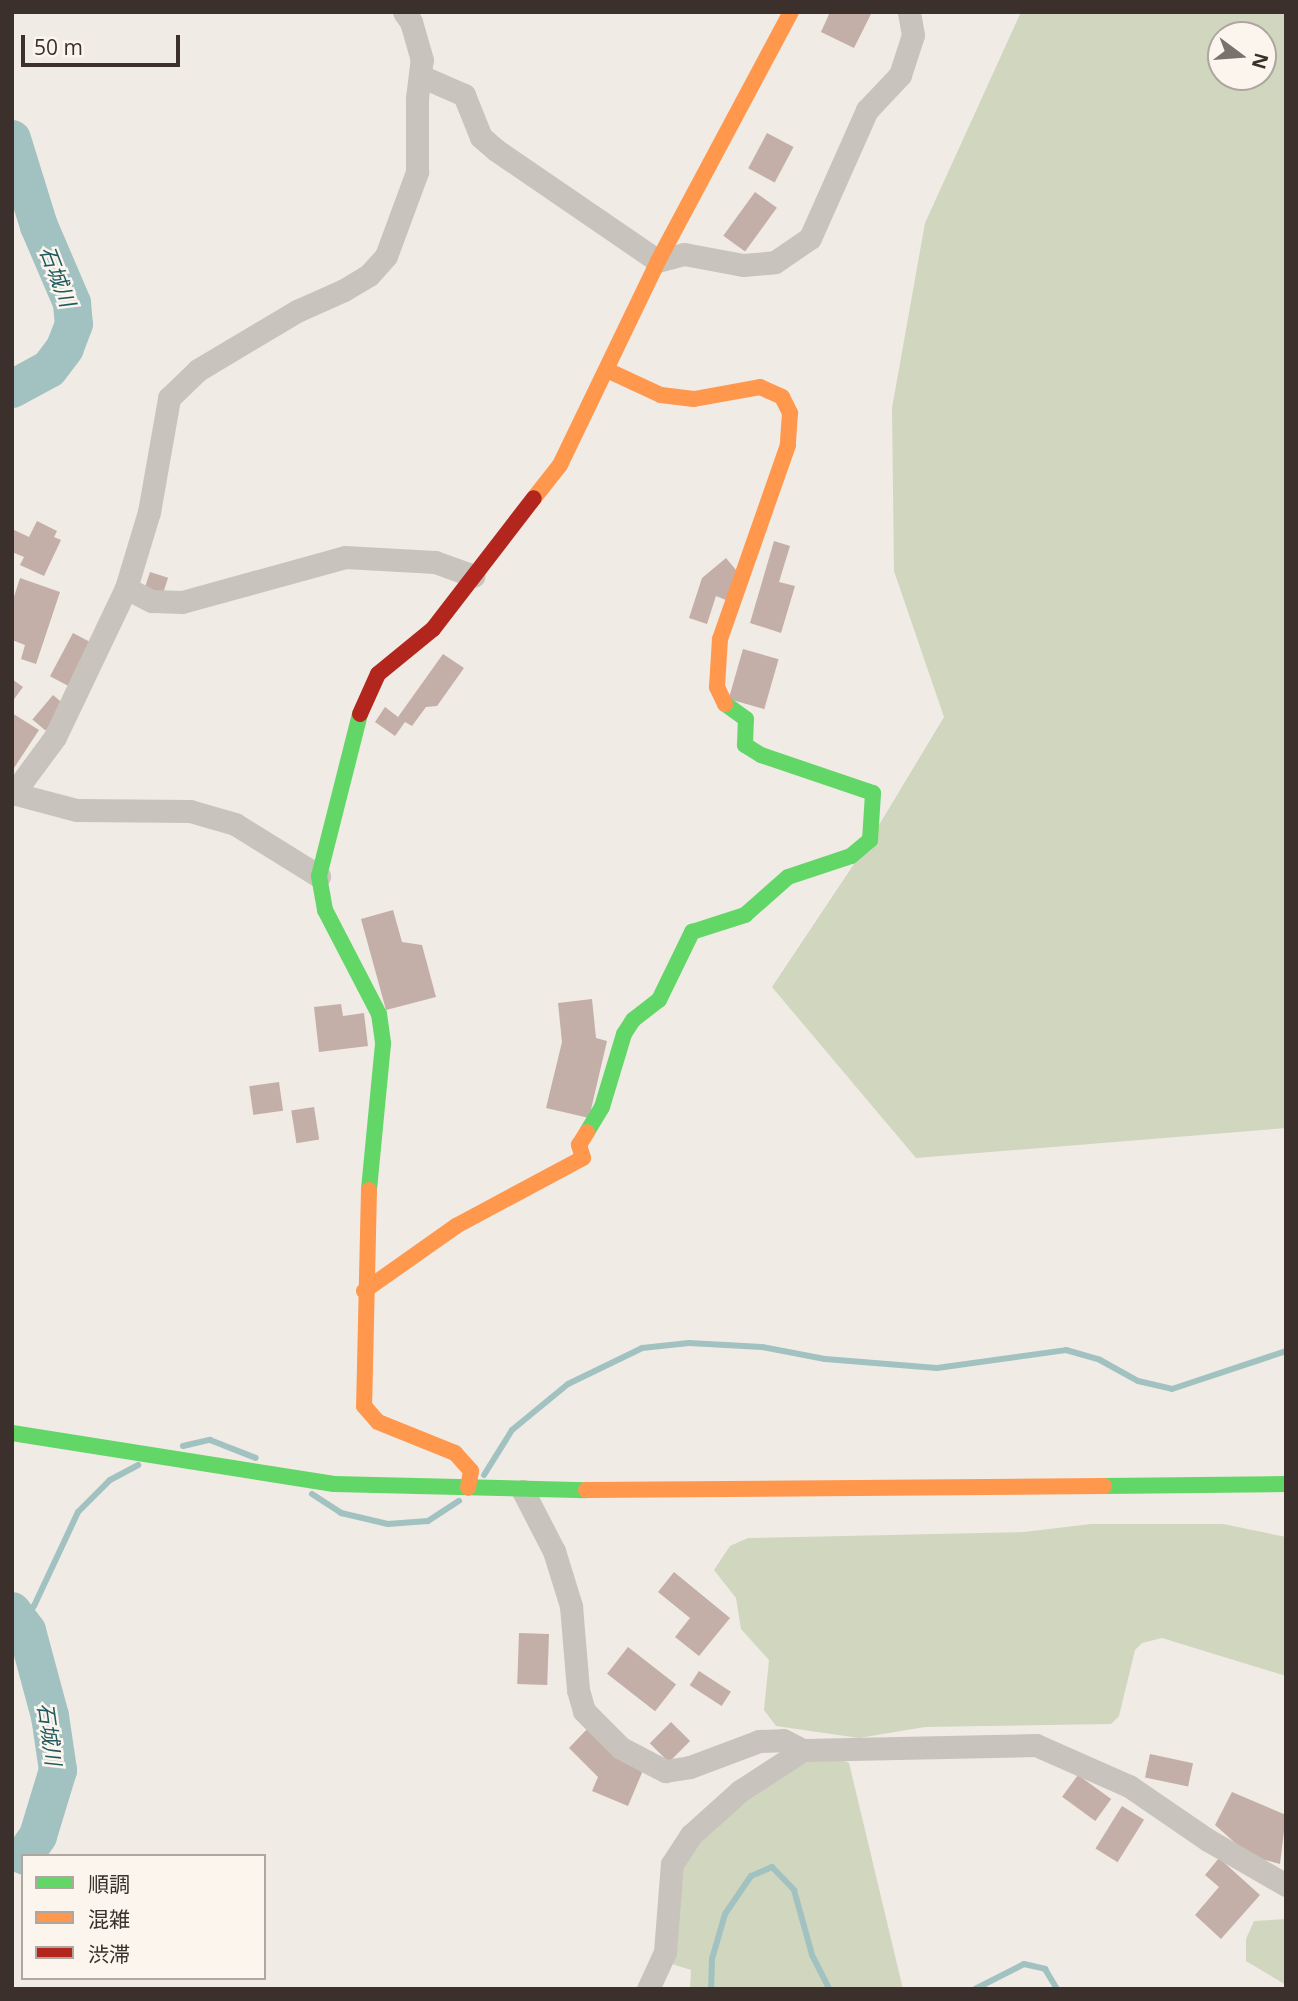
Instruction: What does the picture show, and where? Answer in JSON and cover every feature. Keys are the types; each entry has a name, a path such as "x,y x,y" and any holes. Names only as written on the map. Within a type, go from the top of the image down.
{"street":[{"path":"319,876 235,824 190,811 77,810 13,793 55,737 125,588 149,512 169,398 191,374 297,311 352,285 386,256 417,172 416,98 423,77 411,22 404,12"},
{"path":"468,1488 471,1471 455,1453 378,1422 364,1406 364,1291 383,1044 379,1014 325,911 319,876 359,717 378,674 433,629 559,465 609,371 658,261 791,12"},
{"path":"423,77 464,95 481,137 496,150 658,261 684,254 743,265 775,262 810,238 867,110 900,75 913,35 909,12"},
{"path":"364,1291 456,1226 583,1158 579,1145 602,1107 624,1034 633,1020 659,1000 692,932 745,915 788,877 851,856 870,840 874,827 873,793 761,755 745,745 746,719 726,706 717,687 720,639 788,444 790,413 782,397 760,387 694,399 661,395 609,371"},
{"path":"125,588 152,601 181,602 345,557 435,562 474,576"},
{"path":"12,1433 334,1483 523,1491 1286,1484"},
{"path":"523,1491 554,1551 570,1606 578,1690 584,1711 621,1748 664,1771 690,1768 759,1741 783,1740 803,1750 1036,1745 1129,1786 1208,1840 1286,1885"},
{"path":"648,1989 666,1952 667,1892 678,1854 691,1835 740,1791 803,1750"}],"green space":[{"path":"1021,12 1286,12 1286,1128 916,1158 772,987 870,840 944,717 894,571 892,408 925,223"},
{"path":"1091,1524 1223,1524 1286,1537 1286,1676 1162,1638 1142,1643 1135,1650 1119,1716 1111,1724 925,1727 859,1738 776,1726 764,1710 769,1660 741,1629 736,1598 714,1570 730,1546 748,1538 1024,1532"},
{"path":"842,1760 849,1763 903,1989 690,1989 691,1970 672,1964 675,1886 688,1855 730,1813 791,1771 809,1761"},
{"path":"1286,1919 1286,1985 1246,1961 1246,1939 1254,1921"}],"building":[{"path":"830,12 872,12 854,48 821,32"},
{"path":"767,133 793,147 775,182 748,168"},
{"path":"755,192 777,208 745,252 723,236"},
{"path":"37,521 57,531 54,537 61,540 44,576 20,565 24,557 12,552 12,529 29,537"},
{"path":"774,541 790,546 779,582 795,586 781,633 750,623"},
{"path":"726,558 736,570 726,600 716,596 707,624 689,618 702,578"},
{"path":"150,572 168,578 163,595 144,589"},
{"path":"20,578 60,592 36,664 21,659 25,645 12,640 12,603"},
{"path":"73,633 92,643 69,686 50,676"},
{"path":"743,649 779,659 764,709 729,699"},
{"path":"443,654 464,668 437,706 426,707 412,726 405,722 395,736 375,722 385,707 398,717"},
{"path":"12,679 23,687 12,702"},
{"path":"53,695 66,706 45,730 32,720"},
{"path":"12,713 39,730 12,771"},
{"path":"393,910 402,942 422,945 436,997 386,1010 361,919"},
{"path":"592,999 596,1038 607,1041 589,1118 546,1108 562,1042 558,1003"},
{"path":"341,1004 343,1016 364,1013 368,1046 319,1052 314,1007"},
{"path":"279,1082 283,1111 253,1115 249,1086"},
{"path":"314,1107 319,1140 296,1143 291,1111"},
{"path":"674,1572 730,1618 699,1656 675,1637 690,1618 658,1592"},
{"path":"519,1633 549,1634 547,1685 517,1684"},
{"path":"628,1647 676,1685 655,1711 607,1674"},
{"path":"699,1671 731,1692 722,1706 690,1685"},
{"path":"671,1722 690,1741 669,1762 650,1743"},
{"path":"588,1728 644,1768 628,1806 592,1791 598,1777 569,1748"},
{"path":"1150,1754 1193,1763 1188,1787 1145,1777"},
{"path":"1078,1775 1111,1799 1095,1821 1062,1797"},
{"path":"1232,1792 1286,1815 1280,1864 1250,1856 1215,1825"},
{"path":"1122,1806 1144,1820 1118,1862 1096,1848"},
{"path":"1219,1858 1260,1895 1221,1939 1195,1915 1219,1887 1205,1875"}],"waterway":[{"name":"石城川","path":"12,139 39,226 72,303 74,324 65,348 49,369 12,389"},
{"path":"484,1475 512,1430 568,1384 642,1348 689,1343 762,1347 825,1359 937,1368 1066,1350 1100,1360 1138,1381 1172,1389 1286,1351"},
{"path":"183,1446 210,1440 256,1458"},
{"path":"21,1623 34,1606 78,1512 110,1480 138,1465"},
{"path":"312,1494 341,1513 388,1524 428,1521 459,1501"},
{"name":"石城川","path":"12,1611 27,1631 50,1716 58,1770 38,1836 25,1854"},
{"path":"711,1989 712,1959 725,1914 751,1876 772,1867 794,1890 812,1955 829,1989"},
{"path":"975,1989 1024,1964 1045,1969 1057,1989"}],"traffic: fast":[{"path":"587,1132 602,1107 624,1034 633,1020 659,1000 692,932 745,915 788,877 851,856 870,840 873,793 761,755 745,745 746,719 725,704"},
{"path":"360,714 319,876 325,910 379,1014 383,1044 369,1190"},
{"path":"12,1433 334,1484 586,1490"},
{"path":"1104,1486 1286,1484"}],"traffic: slow":[{"path":"534,498 560,465 658,261 791,12"},
{"path":"609,371 661,395 694,399 760,387 782,397 790,413 788,445 720,639 717,687 725,704"},
{"path":"364,1291 456,1226 583,1158 579,1145 587,1132"},
{"path":"369,1190 364,1406 378,1422 455,1453 471,1471 468,1488"},
{"path":"586,1490 1104,1486"}],"traffic: jam":[{"path":"360,714 378,674 433,629 534,498"}]}
